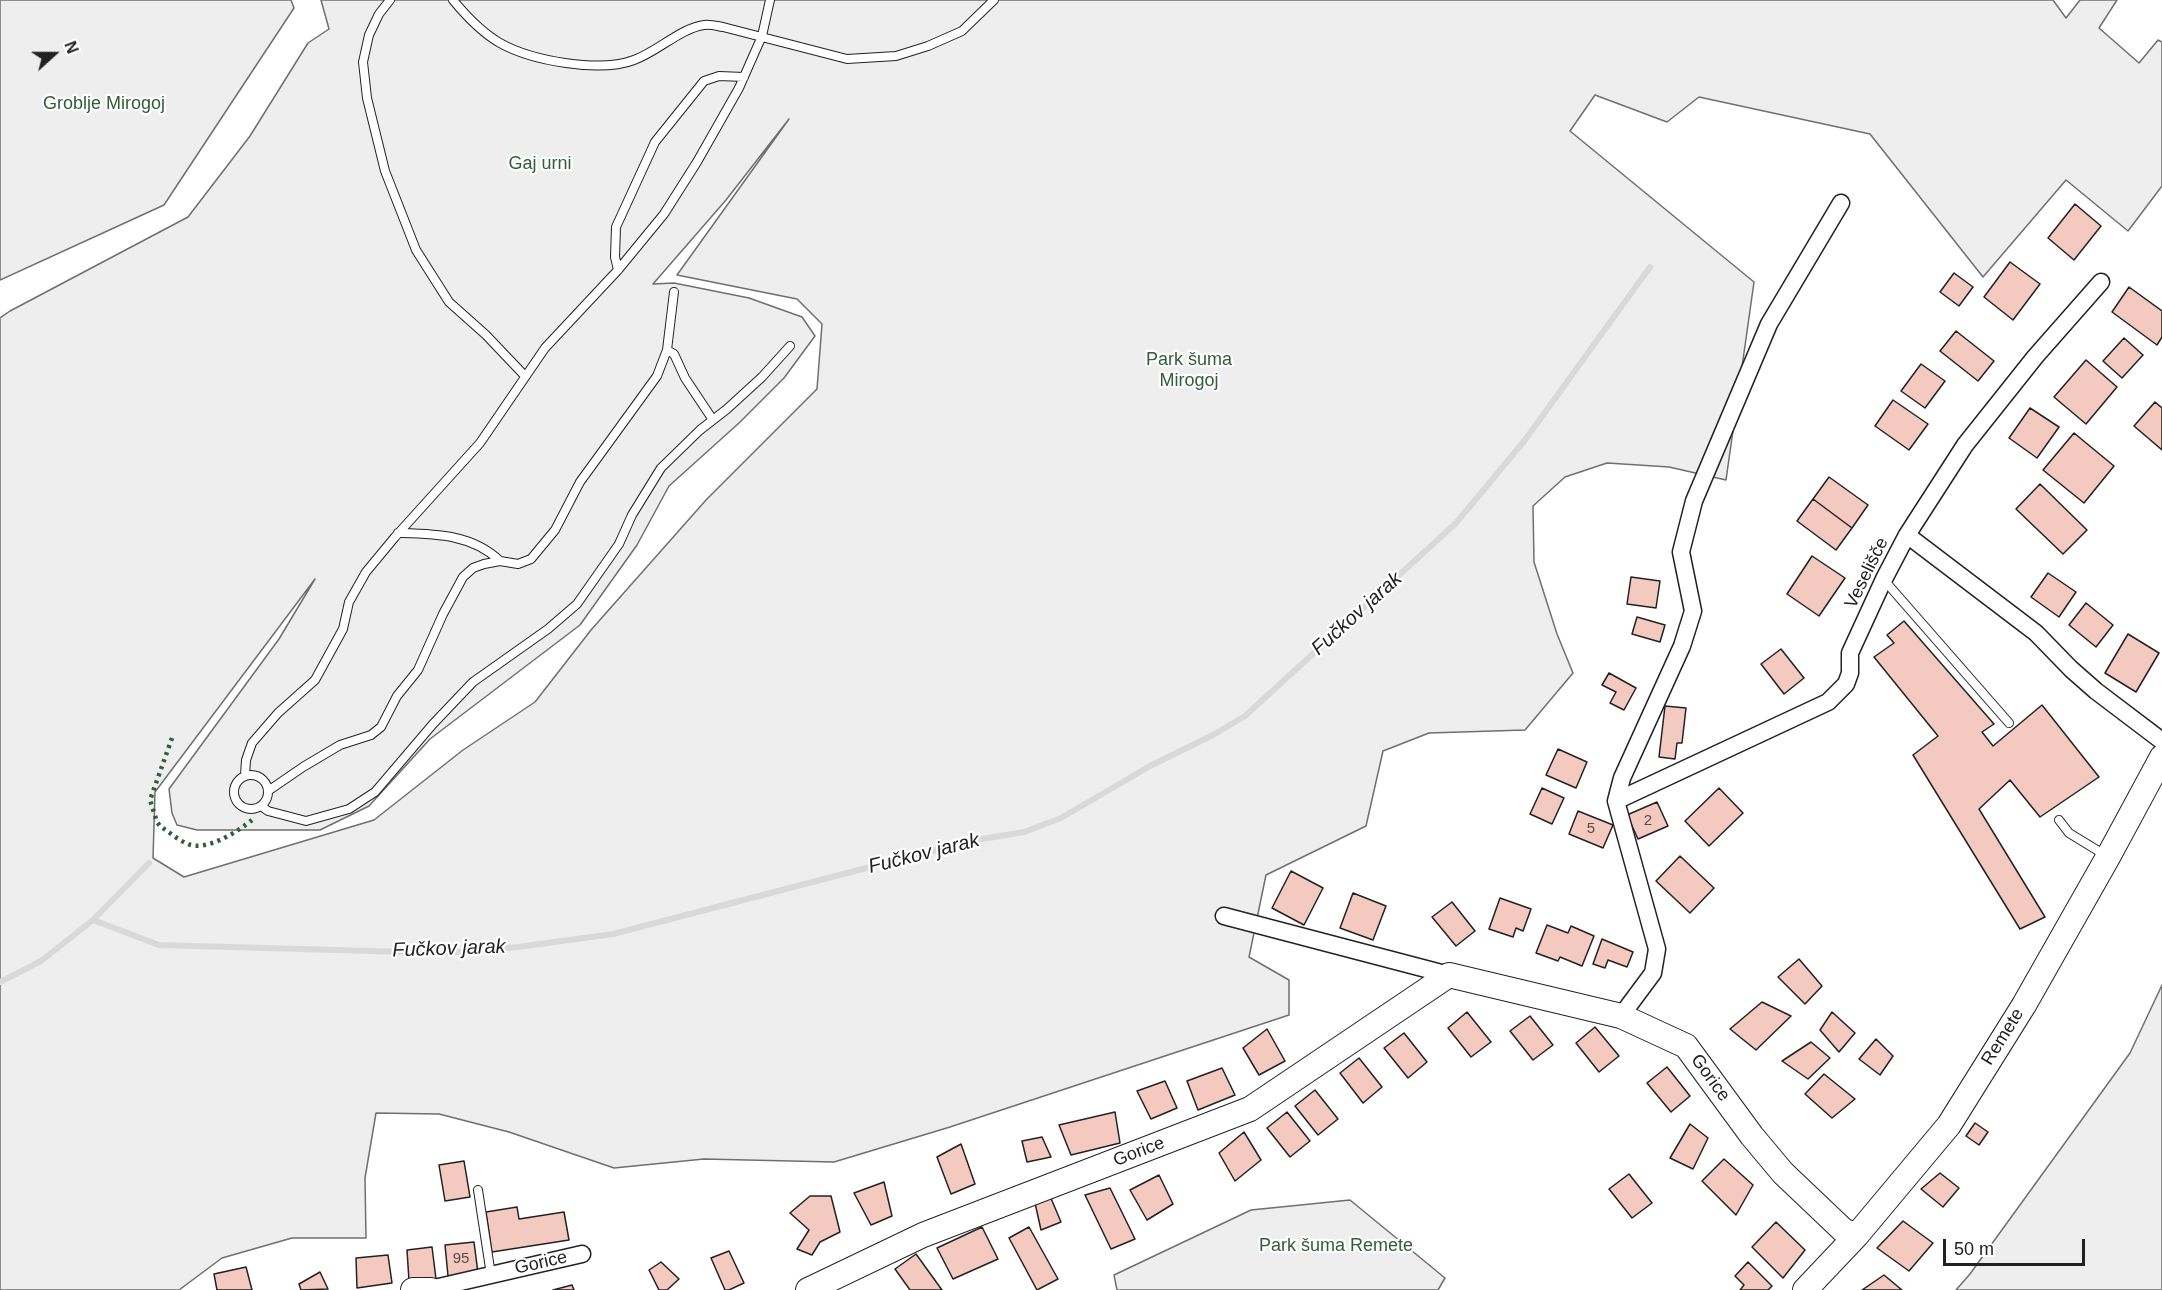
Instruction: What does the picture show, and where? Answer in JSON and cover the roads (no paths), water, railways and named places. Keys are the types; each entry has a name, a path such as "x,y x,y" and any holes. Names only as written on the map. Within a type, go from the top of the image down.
{"street":[{"path":"1621,1016 1653,973 1657,949 1616,801 1622,778 1682,646 1693,611 1681,552 1694,501 1769,324 1841,203"},
{"name":"Veselišče","path":"1616,801 1828,702 1846,684 1850,673 1850,653 1907,535 1965,445 2035,357 2101,282"},
{"path":"1907,535 2036,633 2071,669 2162,741"},
{"name":"Remete","path":"1805,1290 1857,1235 1949,1125 2024,1005 2162,757"},
{"name":"Gorice","path":"1224,916 1449,975 1621,1016 1686,1046 1752,1136 1783,1173 1844,1231 1857,1235"},
{"name":"Gorice","path":"808,1290 922,1235 1250,1109 1449,975"},
{"name":"Gorice","path":"425,1290 582,1254"}],"lane":[{"path":"390,0 379,14 369,35 363,62 367,98 385,171 416,250 449,302 486,335 525,376"},
{"path":"453,0 471,22 500,43 531,56 563,63 599,66 633,61 690,30 705,25 762,36 847,60 896,56 928,46 962,31 994,0"},
{"path":"245,775 259,776 265,782 268,791 267,799 261,806 251,809 242,807 236,801 234,792 236,783 245,775 246,760 252,743 278,712 315,680 343,629 349,602 366,572 398,533 480,443 545,348 618,270 664,214 744,77 762,36 770,0"},
{"path":"618,270 615,257 616,227 655,142 704,81 719,76 744,77"},
{"path":"268,791 303,766 340,745 370,735 381,727 397,696 418,670 442,614 463,577 472,568 500,561 518,564 531,559 555,530 580,482 657,376 667,350 674,292"},
{"path":"261,806 268,811 306,821 349,809 375,792 473,681 548,629 577,604 619,544 632,515 661,468 762,377 790,346"},
{"path":"667,350 674,354 685,378 713,420"},
{"path":"398,533 449,535 470,541 493,554 500,561"},
{"path":"1884,579 2009,723"},
{"path":"2059,820 2069,833 2108,857"},
{"path":"478,1190 491,1275"}],"waterway":[{"name":"Fučkov jarak","path":"0,982 41,961 93,920 159,945 443,953 518,947 613,934 970,841 1024,832 1061,818 1150,766 1213,735 1245,716 1456,523 1525,440 1650,267"},
{"path":"93,920 149,863"}],"park label":[{"name":"Groblje Mirogoj","path":"104,104"},
{"name":"Gaj urni","path":"540,164"},
{"name":"Park šuma Mirogoj","path":"1189,370"},
{"name":"Park šuma Remete","path":"1336,1246"}]}
